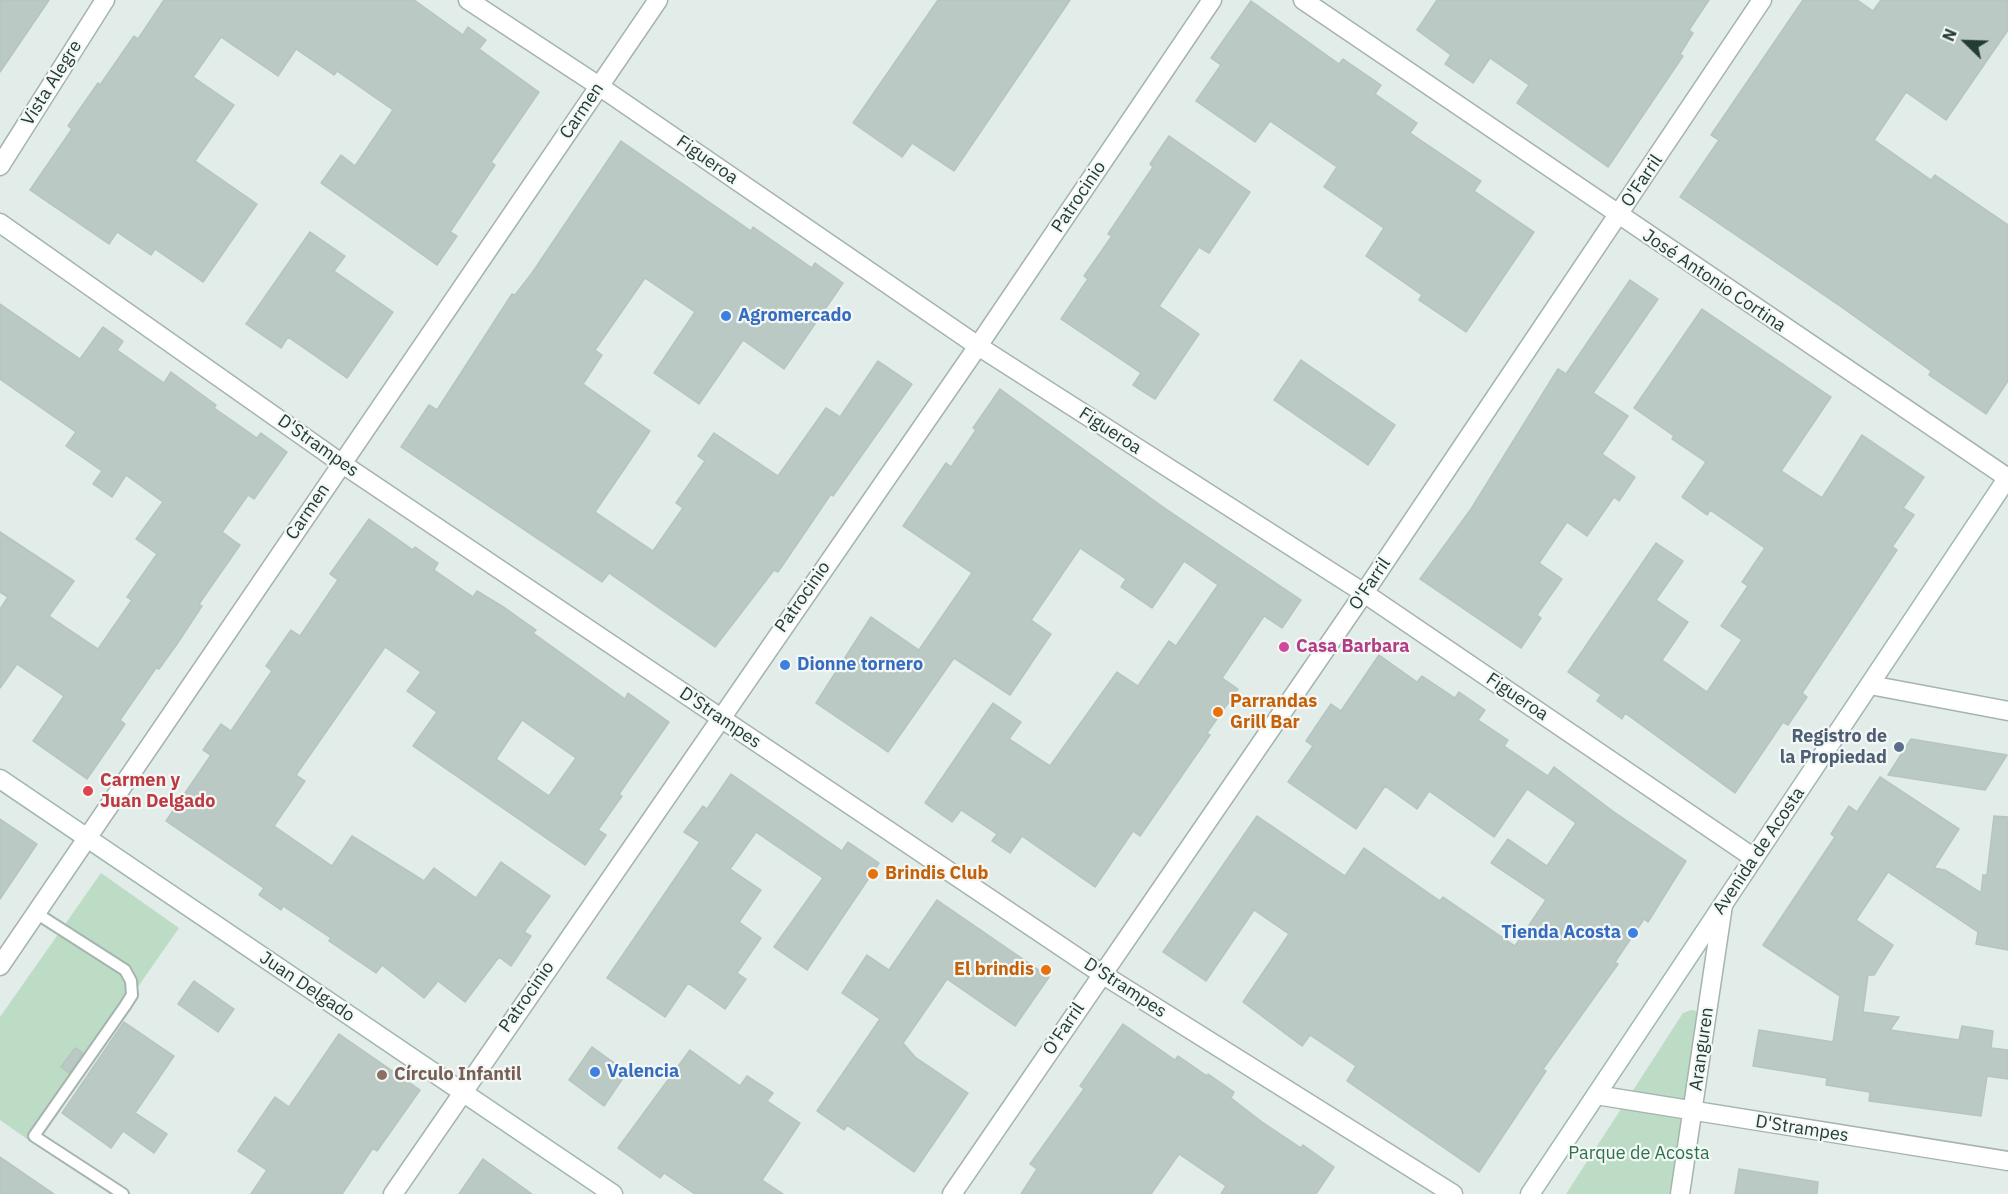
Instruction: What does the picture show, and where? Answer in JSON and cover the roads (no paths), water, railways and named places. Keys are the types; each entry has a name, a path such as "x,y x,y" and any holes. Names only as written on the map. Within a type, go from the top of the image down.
{"street":[{"name":"Vista Alegre","path":"0,166 105,0"},
{"name":"Figueroa","path":"468,0 599,86 978,346 1364,593 1754,858"},
{"name":"Carmen","path":"0,966 658,0"},
{"name":"Patrocinio","path":"393,1194 978,346 1212,0"},
{"name":"José Antonio Cortina","path":"1303,0 1618,216 2008,478"},
{"name":"O'Farril","path":"952,1194 1364,593 1762,0"},
{"name":"D'Strampes","path":"0,223 341,463 1102,974 1453,1194"},
{"name":"Avenida de Acosta","path":"1530,1194 2008,478"},
{"path":"1870,685 2008,711"},
{"name":"Juan Delgado","path":"0,779 613,1194"},
{"name":"Aranguren","path":"1680,1194 1723,904"},
{"name":"D'Strampes","path":"1596,1095 2008,1161"}],"lane":[{"path":"36,913 124,970 131,981 132,995 34,1136 123,1194"}],"place":[{"name":"Agromercado","path":"726,316"},
{"name":"Casa Barbara","path":"1284,647"},
{"name":"Dionne tornero","path":"785,665"},
{"name":"Parrandas Grill Bar","path":"1218,712"},
{"name":"Registro de la Propiedad","path":"1899,747"},
{"name":"Carmen y Juan Delgado","path":"88,791"},
{"name":"Brindis Club","path":"873,874"},
{"name":"Tienda Acosta","path":"1633,933"},
{"name":"El brindis","path":"1046,970"},
{"name":"Valencia","path":"595,1072"},
{"name":"Círculo Infantil","path":"382,1075"}],"park label":[{"name":"Parque de Acosta","path":"1639,1154"}]}
